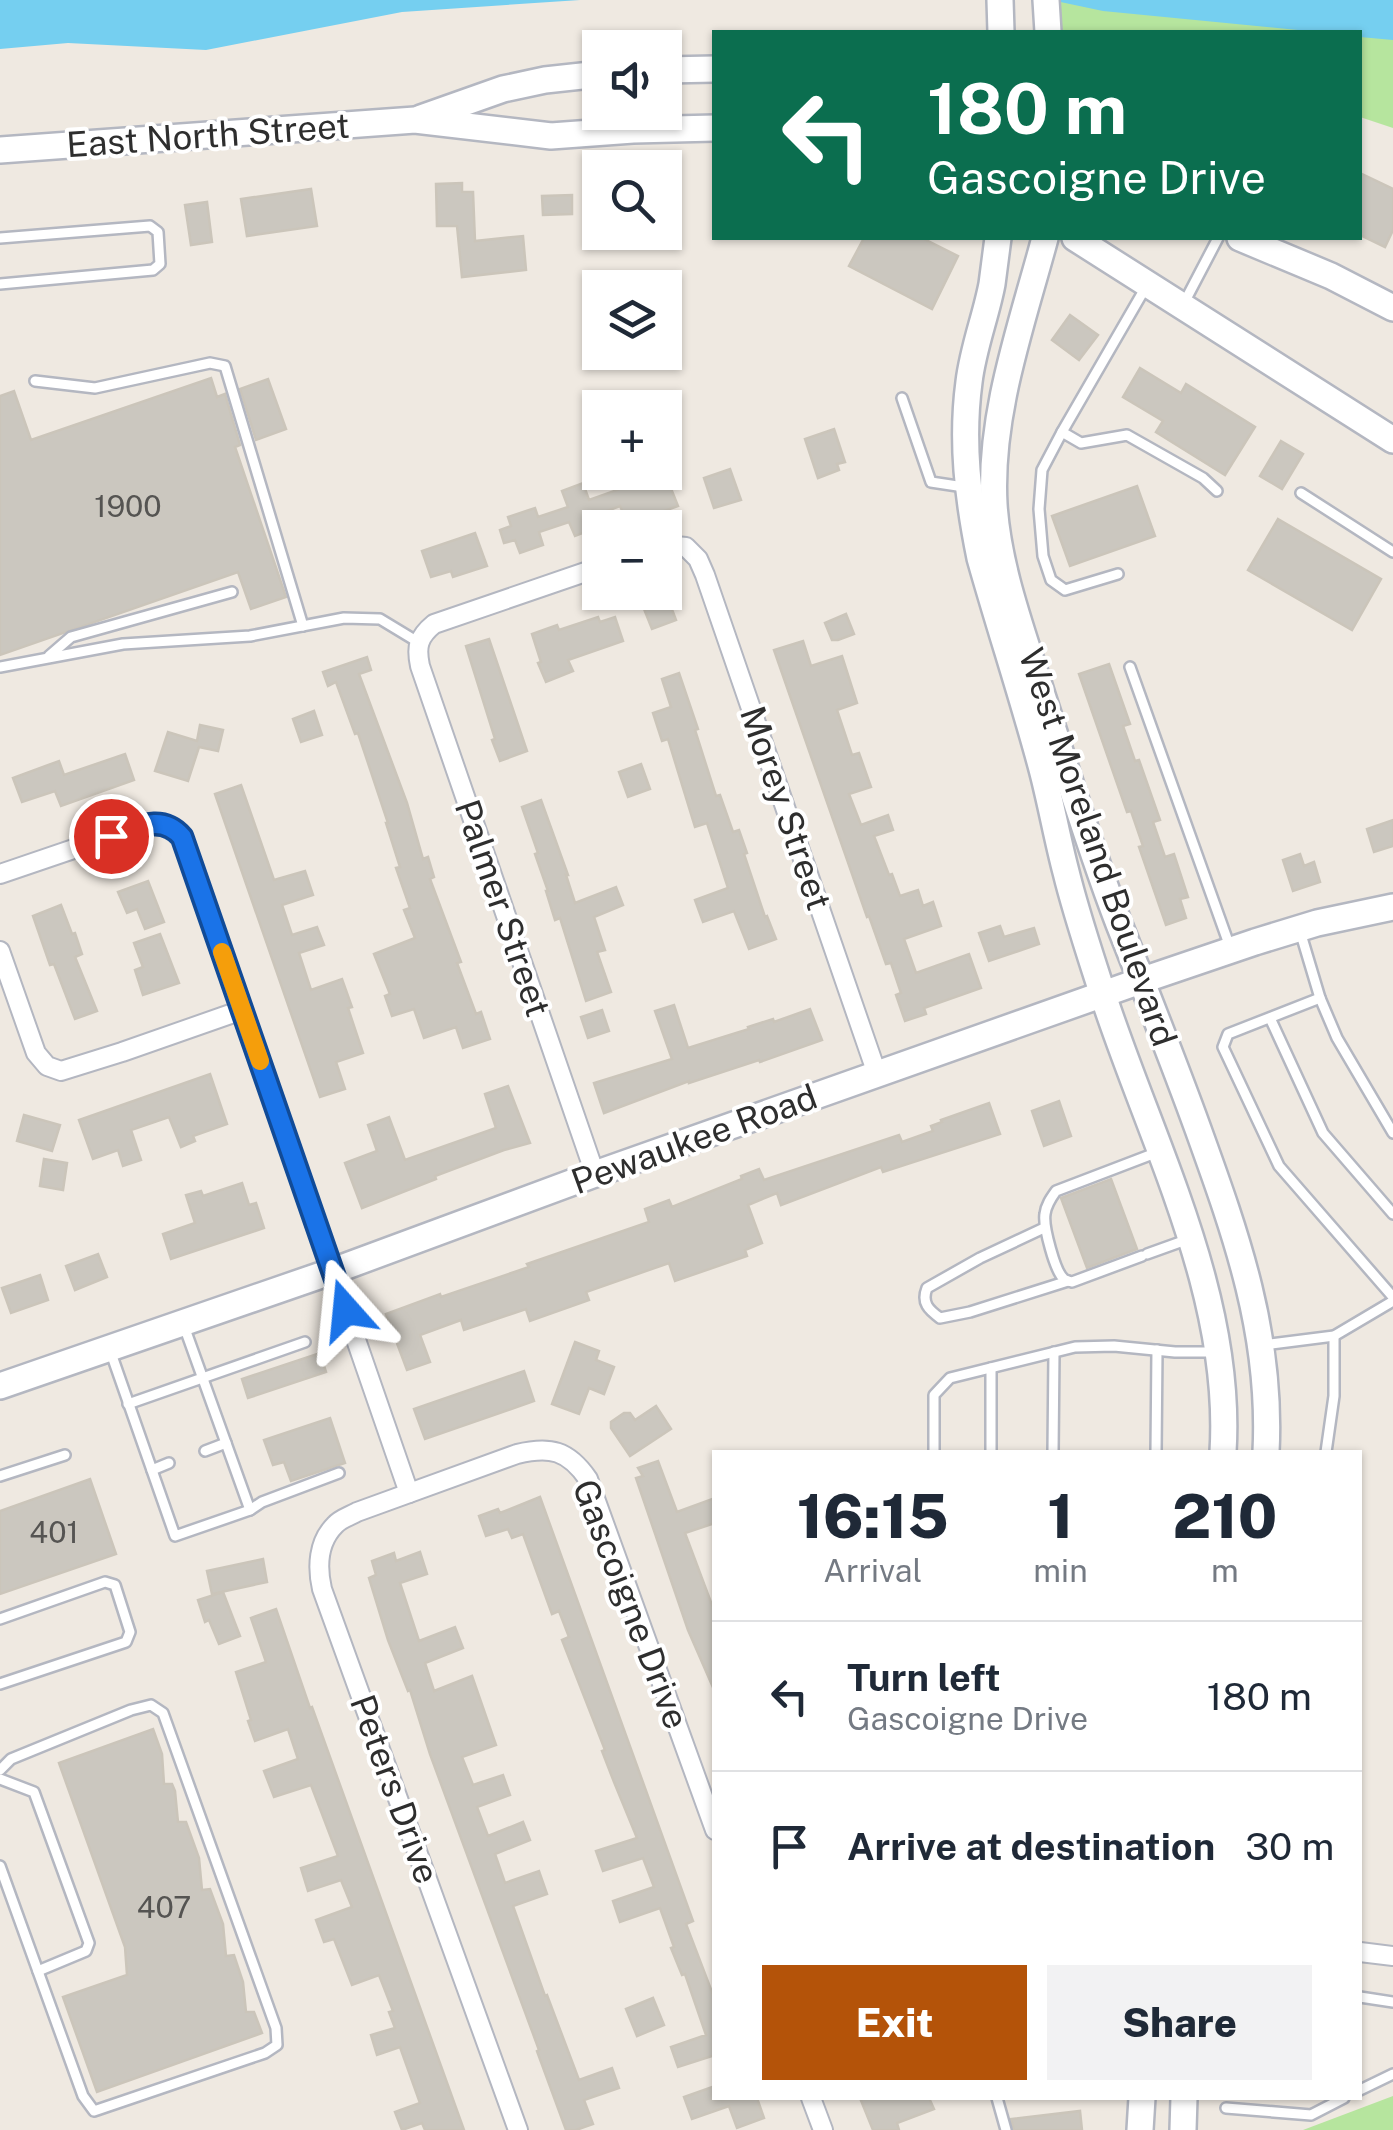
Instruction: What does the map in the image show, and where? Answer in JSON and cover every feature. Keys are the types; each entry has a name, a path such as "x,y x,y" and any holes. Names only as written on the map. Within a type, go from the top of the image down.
{"main road":[{"path":"682,70 712,69"},
{"name":"East North Street","path":"415,120 503,90 582,76"},
{"path":"682,126 712,118"},
{"name":"East North Street","path":"0,150 415,120 551,136 653,130"},
{"name":"East North Street","path":"682,129 712,128"},
{"name":"West Moreland Boulevard","path":"998,240 992,284 969,377 965,435 968,488 980,558 1035,744 1066,875 1103,995 1207,1294 1222,1382 1223,1450"},
{"name":"West Moreland Boulevard","path":"1043,240 996,433 994,505 998,539 1088,840 1243,1256 1260,1345 1266,1450"},
{"path":"1078,240 1393,440"},
{"path":"1249,240 1393,308"},
{"name":"Pewaukee Road","path":"0,1386 333,1271 1143,980 1300,929 1393,907"},
{"path":"1156,1142 1194,1119"},
{"path":"1218,1352 1260,1345"},
{"path":"1140,2130 1142,2100"},
{"path":"1182,2130 1184,2100"}],"street":[{"name":"Morey Street","path":"682,547 698,559 705,575 878,1074"},
{"path":"418,642 434,624 582,573"},
{"name":"Palmer Street","path":"418,642 420,666 595,1174"},
{"path":"0,874 147,824 167,824 182,837 409,1494"},
{"path":"0,951 36,1053 47,1066 61,1071 242,1010"},
{"name":"Gascoigne Drive","path":"409,1494 536,1450 550,1450 578,1463 588,1479 712,1822"},
{"name":"Peters Drive","path":"409,1494 357,1512 333,1526 320,1555 318,1573 518,2130"},
{"path":"1362,1952 1393,1956"},
{"path":"813,2100 823,2130"}],"lane":[{"path":"0,238 150,226 158,232 160,264 154,270 0,284"},
{"path":"1183,305 1217,240"},
{"path":"1118,574 1065,590 1051,580 1042,556 1042,470 1148,283"},
{"path":"35,381 95,388 210,364 225,366 303,626"},
{"path":"902,398 931,482 968,488"},
{"path":"1062,432 1081,444 1127,435 1202,478 1217,491"},
{"path":"1301,493 1393,552"},
{"path":"47,657 72,637 232,592"},
{"path":"0,667 123,644 250,636 344,618 380,618 418,642"},
{"path":"1130,667 1232,950"},
{"path":"1300,929 1320,998 1337,1038 1393,1133"},
{"path":"1260,1345 1334,1336 1393,1299 1279,1166 1223,1047 1228,1034 1320,998"},
{"path":"1270,1018 1323,1133 1393,1214"},
{"path":"1068,1281 1060,1275 1044,1228 1049,1200 1056,1192 1156,1142"},
{"path":"1044,1228 927,1288 926,1305 940,1318 994,1305 1072,1282 1189,1238"},
{"path":"183,1323 250,1510"},
{"path":"1326,1450 1334,1396 1334,1336"},
{"path":"128,1404 305,1342"},
{"path":"934,1450 934,1396 950,1378 1075,1347 1218,1352"},
{"path":"109,1349 175,1536 339,1473"},
{"path":"1156,1450 1157,1350"},
{"path":"1053,1450 1054,1352"},
{"path":"991,1368 991,1450"},
{"path":"205,1451 226,1443"},
{"path":"0,1476 64,1455"},
{"path":"152,1470 169,1464"},
{"path":"0,1619 105,1582 114,1585 130,1632 126,1642 0,1684"},
{"path":"0,1770 11,1758 131,1710 151,1705 164,1713 276,2028 277,2044 265,2053 94,2111 83,2096 0,1866"},
{"path":"0,1780 34,1792 89,1943 86,1952 38,1972"},
{"path":"1362,1998 1393,2002"},
{"path":"1362,2089 1393,2074"},
{"path":"998,2100 1006,2130"},
{"path":"1226,2108 1311,2115 1340,2100"}],"green space":[{"path":"1057,0 1393,0 1393,128 1362,118 1362,30 1059,30"},
{"path":"1393,2096 1393,2130 1303,2130"}],"water":[{"path":"0,0 580,0 402,12 206,50 68,43 0,49"},
{"path":"1051,0 1393,0 1393,40 1362,37 1362,30 1298,30 1103,11"}],"building":[{"path":"1362,174 1393,189 1393,230 1385,247 1362,236"},
{"path":"462,183 462,192 473,192 475,241 523,236 526,270 462,277 457,226 437,226 436,184"},
{"path":"311,189 317,226 247,236 241,199"},
{"path":"572,195 572,214 543,215 542,196"},
{"path":"207,202 212,242 191,245 185,205"},
{"path":"863,240 926,240 958,256 932,309 849,266"},
{"path":"1070,315 1098,335 1079,360 1052,340"},
{"path":"1140,368 1181,393 1186,384 1255,427 1225,475 1156,432 1163,421 1123,397"},
{"path":"211,378 217,397 225,394 240,445 235,447 286,597 251,609 238,572 0,655 0,396 14,391 31,440"},
{"path":"268,379 286,429 256,440 240,389"},
{"path":"834,429 845,462 837,464 839,470 818,478 805,439"},
{"path":"1281,441 1303,454 1282,489 1260,476"},
{"path":"730,469 741,500 714,508 704,478"},
{"path":"582,483 589,500 617,490 672,490 678,506 667,510 622,510 620,506 582,510 582,533 575,536 569,522 539,532 543,545 520,553 515,540 504,543 500,530 511,526 508,517 535,508 538,517 568,507 562,491"},
{"path":"1137,486 1155,536 1070,566 1052,516"},
{"path":"1278,519 1381,579 1352,630 1248,570"},
{"path":"475,533 487,566 453,577 451,571 431,577 422,551"},
{"path":"644,610 672,610 676,620 652,629"},
{"path":"846,614 854,634 832,640 825,623"},
{"path":"598,617 600,622 615,617 623,641 568,660 573,671 546,682 532,634"},
{"path":"489,639 527,751 500,761 466,646"},
{"path":"803,641 811,666 842,656 857,703 837,710 852,755 859,753 871,787 849,794 861,825 888,815 893,830 874,836 889,875 892,874 900,896 918,890 923,906 933,902 941,926 904,939 916,973 969,954 981,988 924,1008 926,1014 905,1021 891,963 886,964 867,917 774,650"},
{"path":"367,657 371,670 359,674 407,803 423,859 428,857 434,877 430,879 461,962 457,963 490,1039 463,1048 456,1027 424,1038 414,1009 392,1016 385,996 390,994 374,954 415,938 404,910 410,908 396,868 400,867 388,823 358,733 355,734 336,682 328,686 323,672"},
{"path":"1109,664 1130,724 1123,726 1160,820 1153,822 1165,857 1174,854 1188,897 1180,899 1186,918 1166,925 1131,811 1127,812 1079,674"},
{"path":"679,673 716,796 720,795 733,832 739,830 765,917 776,939 749,949 734,911 703,922 695,900 728,888 707,823 695,827 668,739 662,741 653,713 671,707 662,679"},
{"path":"314,711 322,735 301,742 293,719"},
{"path":"200,725 223,730 218,751 199,747 188,781 155,771 168,732 197,741"},
{"path":"125,754 134,780 61,806 55,791 22,802 13,778 59,761 64,775"},
{"path":"641,764 650,789 628,797 619,772"},
{"path":"241,785 274,880 305,871 313,895 282,905 292,935 317,927 324,945 299,953 311,990 342,979 352,1007 348,1008 363,1053 336,1062 345,1089 320,1097 215,794"},
{"path":"541,800 575,903 616,887 623,905 594,917 605,950 597,952 611,992 586,1001 560,918 555,920 522,807"},
{"path":"1393,820 1393,846 1374,852 1367,829"},
{"path":"1300,854 1304,866 1314,862 1320,882 1293,891 1283,860"},
{"path":"148,881 164,922 145,929 137,909 127,913 118,892"},
{"path":"61,905 72,934 75,933 82,954 75,957 97,1011 75,1019 33,916"},
{"path":"1000,926 1004,937 1034,928 1039,944 989,961 979,933"},
{"path":"160,934 179,983 143,995 135,970 143,967 134,943"},
{"path":"674,1005 688,1048 810,1009 822,1040 689,1081 604,1113 594,1083 672,1059 655,1011"},
{"path":"602,1010 609,1031 588,1038 581,1017"},
{"path":"210,1074 227,1124 193,1136 195,1141 181,1147 169,1117 131,1130 141,1160 123,1166 118,1150 93,1159 79,1120"},
{"path":"508,1086 530,1143 435,1176 436,1179 362,1208 345,1163 377,1151 368,1125 389,1117 405,1160 496,1128 485,1094"},
{"path":"1059,1101 1071,1136 1044,1146 1032,1111"},
{"path":"989,1103 1000,1134 883,1172 881,1167 781,1205 777,1193 748,1205 762,1243 745,1250 747,1256 675,1281 669,1263 586,1292 589,1300 530,1321 526,1309 464,1330 461,1320 420,1335 430,1362 407,1370 386,1314 649,1222 645,1209 669,1200 672,1207 759,1169 764,1180 899,1135 902,1142 933,1131 931,1126 941,1120"},
{"path":"24,1115 60,1125 52,1151 17,1141"},
{"path":"44,1159 67,1163 63,1190 40,1186"},
{"path":"1111,1179 1137,1249 1087,1268 1061,1198"},
{"path":"242,1183 249,1205 256,1203 264,1228 171,1259 163,1234 195,1223 186,1195 201,1191 203,1196"},
{"path":"98,1254 107,1277 75,1290 66,1266"},
{"path":"40,1275 48,1300 11,1313 2,1288"},
{"path":"575,1342 599,1351 596,1360 614,1367 604,1394 589,1388 579,1414 552,1404"},
{"path":"320,1353 326,1372 248,1398 242,1379"},
{"path":"524,1371 534,1401 425,1439 414,1409"},
{"path":"656,1406 671,1429 630,1456 611,1422 624,1413 630,1413 635,1420"},
{"path":"330,1418 345,1463 291,1481 284,1462 273,1465 264,1440"},
{"path":"658,1461 677,1512 712,1499 712,1524 685,1533 712,1605 712,1685 688,1630 636,1478 643,1476 638,1468"},
{"path":"90,1479 116,1554 0,1594 0,1511"},
{"path":"540,1497 693,1921 686,1924 712,1992 712,2056 678,2067 671,2047 706,2035 685,1974 682,1975 671,1948 674,1947 660,1908 620,1922 613,1901 654,1887 643,1858 603,1871 596,1851 637,1838 562,1640 569,1637 559,1611 552,1614 523,1534 512,1538 508,1529 486,1536 479,1516 498,1509 500,1513"},
{"path":"420,1552 427,1574 400,1583 419,1641 455,1627 463,1648 425,1663 434,1691 472,1676 496,1745 462,1757 473,1785 503,1775 510,1795 477,1807 488,1836 523,1822 530,1840 495,1854 505,1883 539,1871 547,1894 513,1906 545,1996 579,2080 612,2068 619,2088 584,2100 593,2124 576,2130 566,2130 369,1578 376,1575 372,1561 394,1553 396,1561"},
{"path":"263,1559 267,1582 212,1594 207,1571"},
{"path":"223,1592 240,1636 219,1644 209,1620 205,1622 198,1600"},
{"path":"276,1609 464,2130 425,2130 422,2123 402,2130 395,2112 420,2103 400,2047 377,2055 371,2035 395,2028 379,1975 352,1985 334,1939 324,1942 316,1920 352,1907 341,1880 308,1891 301,1868 338,1856 311,1785 274,1797 264,1771 298,1759 288,1729 255,1741 236,1672 266,1662 251,1618"},
{"path":"153,1729 162,1754 164,1784 172,1784 178,1822 186,1822 199,1858 202,1890 210,1889 223,1924 226,1956 234,1955 243,1982 246,2012 254,2012 262,2033 97,2092 63,1997 127,1975 125,1947 59,1763"},
{"path":"653,1998 664,2025 637,2036 626,2009"},
{"path":"712,2087 712,2100 758,2100 764,2118 737,2128 729,2106 692,2119 684,2097"},
{"path":"861,2100 930,2100 934,2109 897,2123 899,2130 873,2130"},
{"path":"1080,2111 1082,2130 1014,2130 1011,2119"}],"slow traffic":[{"path":"222,952 260,1061"}],"route":[{"path":"111,836 156,822 167,824 182,837 346,1310"}]}
